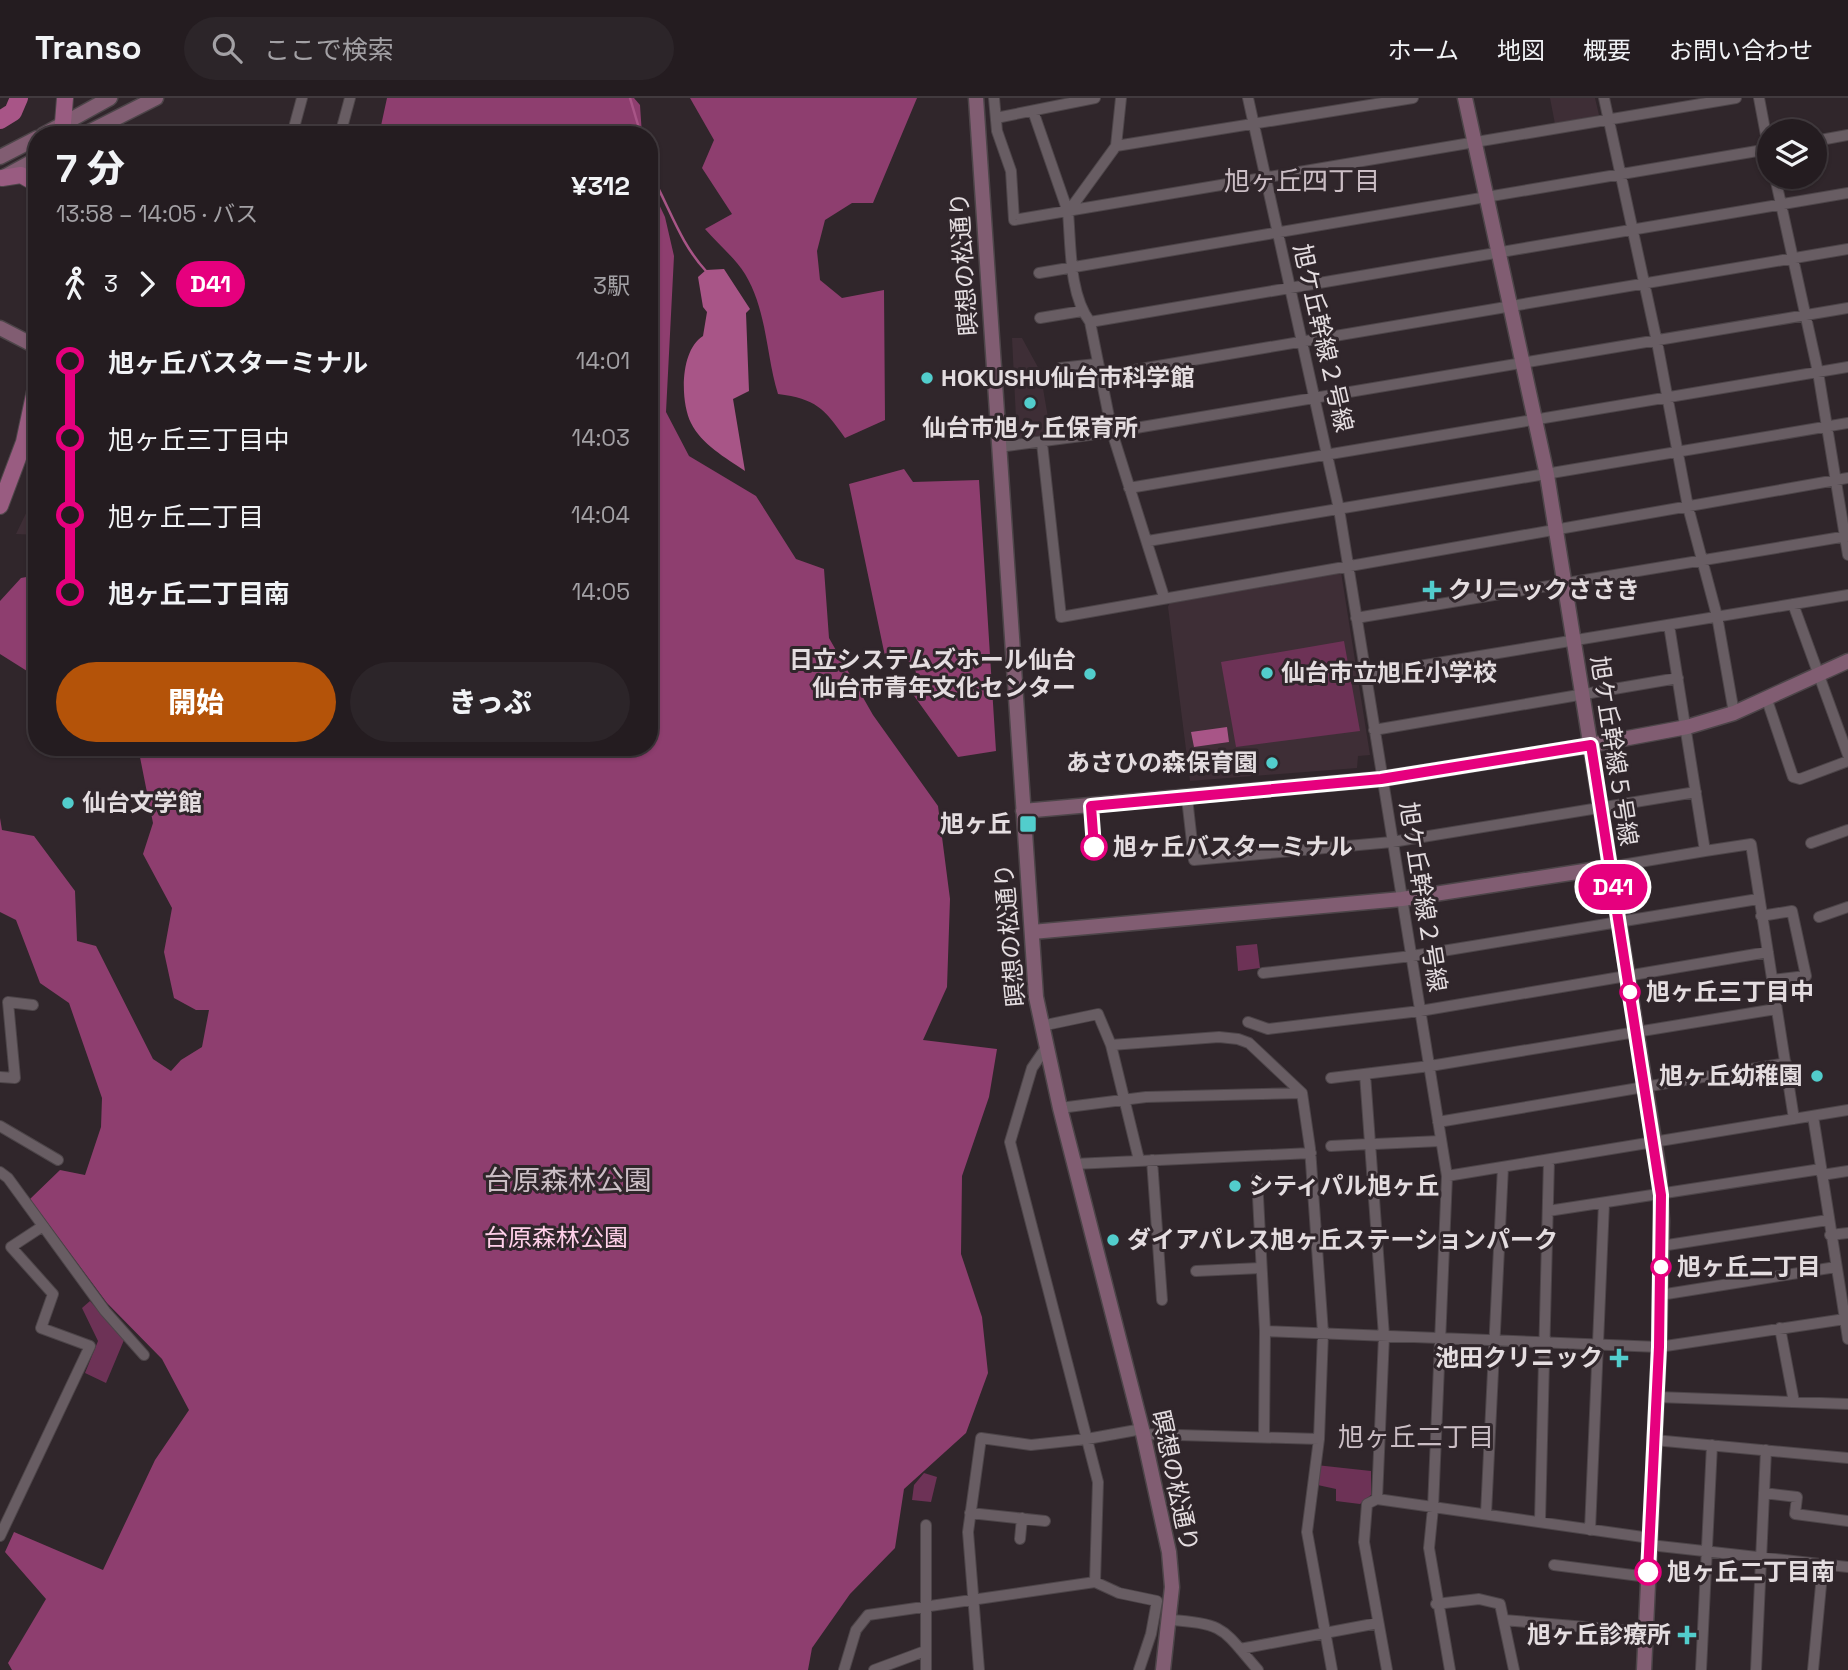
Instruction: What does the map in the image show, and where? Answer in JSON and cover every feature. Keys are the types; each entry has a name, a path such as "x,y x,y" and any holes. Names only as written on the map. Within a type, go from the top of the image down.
{"main road":[{"path":"62,126 65,98"},
{"path":"1,179 21,175 28,179"},
{"path":"0,506 24,442 28,423"}],"street":[{"path":"68,126 110,98"},
{"path":"101,126 156,98"},
{"path":"294,126 302,98"},
{"path":"342,126 350,98"},
{"name":"瞑想の松通り","path":"976,98 1036,997 1045,1049 1142,1431 1169,1552 1172,1587 1163,1670"},
{"path":"995,98 996,118 1012,171 1014,220 1475,145 1736,98"},
{"path":"996,118 1096,98"},
{"path":"1068,212 1116,146 1121,98"},
{"name":"旭ケ丘幹線２号線","path":"1248,98 1339,509 1447,1177 1429,1548 1436,1604 1450,1670"},
{"path":"1116,146 1413,98"},
{"name":"旭ケ丘幹線５号線","path":"1465,98 1557,528 1661,1195 1659,1347 1644,1670"},
{"path":"1604,98 1630,230 1657,342 1688,507 1717,616 1734,713"},
{"path":"1759,98 1763,119"},
{"path":"1033,111 1068,212 1073,269 1082,311 1090,322 1096,363 1112,432 1164,597"},
{"path":"1827,139 1848,135"},
{"path":"0,158 28,143"},
{"path":"1040,273 1757,152"},
{"path":"1,179 28,164"},
{"path":"1777,189 1818,372 1848,555"},
{"path":"1090,322 1848,193"},
{"path":"1099,376 1510,308 1848,248"},
{"path":"999,447 1112,432 1848,308"},
{"path":"1040,318 1082,311"},
{"path":"0,328 28,342"},
{"path":"1060,368 1096,363"},
{"path":"1129,488 1848,367"},
{"path":"1148,541 1848,423"},
{"path":"1042,443 1061,617 1848,478"},
{"path":"1356,618 1847,536"},
{"path":"1365,675 1848,595"},
{"path":"1793,604 1847,749"},
{"path":"1669,625 1705,850"},
{"path":"1023,811 1381,779 1591,745 1687,727 1734,713 1848,662"},
{"path":"1374,730 1678,678"},
{"path":"1767,700 1793,776 1800,779 1848,761"},
{"path":"1187,798 1194,860 1392,842 1696,792"},
{"path":"1811,844 1848,830"},
{"path":"1032,932 1402,899 1751,844 1794,1119"},
{"path":"1263,973 1412,956 1758,899"},
{"path":"1819,917 1848,907"},
{"path":"1761,916 1792,911 1805,976 1772,980"},
{"path":"1248,1022 1268,1029 1420,1011 1628,978 1768,952"},
{"path":"0,1077 15,1078 8,1002 33,1004"},
{"path":"1331,1078 1430,1066 1776,1009"},
{"path":"1041,1026 1098,1014 1111,1045 1139,1160"},
{"path":"1111,1045 1219,1037 1238,1039 1249,1043 1302,1093 1311,1153 1323,1333 1319,1439 1307,1532 1332,1670"},
{"path":"1045,1049 1032,1068 1010,1142 1098,1482 1096,1582"},
{"path":"1438,1122 1786,1063"},
{"path":"1365,1074 1384,1336 1377,1499"},
{"path":"1060,1108 1146,1097 1302,1093"},
{"path":"1447,1177 1848,1110"},
{"path":"1813,1115 1848,1339"},
{"path":"0,1126 58,1160"},
{"path":"1331,1146 1440,1140"},
{"path":"1074,1164 1311,1153"},
{"path":"1152,1160 1162,1300"},
{"path":"1540,1521 1549,1160"},
{"path":"1486,1514 1503,1167"},
{"path":"1548,1211 1822,1172 1848,1171"},
{"path":"0,1172 8,1178 105,1311 144,1355"},
{"path":"1257,1178 1265,1331 1264,1436"},
{"path":"1590,1530 1604,1203"},
{"path":"1661,1246 1828,1220"},
{"path":"0,1536 90,1346 41,1328 52,1294 11,1247 43,1226"},
{"path":"1830,1235 1848,1233"},
{"path":"1660,1295 1836,1267"},
{"path":"1196,1271 1261,1268"},
{"path":"1265,1331 1659,1347 1845,1319"},
{"path":"1780,1328 1794,1402"},
{"path":"1657,1396 1848,1404"},
{"path":"979,1670 968,1532 981,1438 1031,1445 1142,1431 1319,1439"},
{"path":"1654,1440 1848,1458"},
{"path":"1701,1670 1712,1445"},
{"path":"1756,1670 1766,1450"},
{"path":"1764,1493 1797,1497 1796,1514 1848,1521"},
{"path":"1387,1670 1364,1542 1367,1504 1377,1499 1540,1521 1705,1549 1848,1567"},
{"path":"970,1513 1045,1521"},
{"path":"1020,1539 1023,1518"},
{"path":"926,1525 926,1670"},
{"path":"1813,1670 1823,1564"},
{"path":"1554,1565 1648,1577"},
{"path":"844,1670 856,1630 868,1615 925,1604 973,1602 1026,1590 1096,1582 1119,1593 1157,1601 1152,1634 1139,1670"},
{"path":"1436,1604 1479,1599 1496,1601 1502,1607 1514,1670"},
{"path":"1170,1620 1210,1623 1225,1631 1258,1670"},
{"path":"1504,1620 1645,1632"},
{"path":"1240,1649 1378,1623"},
{"path":"874,1670 925,1651"}],"shaded area":[{"path":"1550,98 1595,98 1599,115 1555,124"},
{"path":"724,269 750,309 746,313 749,391 733,399 745,471 701,438 687,414 685,402 686,364 695,343 703,336 707,312 703,307 698,277 706,270"},
{"name":"仙台市旭ヶ丘保育所","path":"1012,338 1022,338 1040,371 1051,435 1017,439"},
{"path":"28,509 28,535 16,534"},
{"name":"仙台市立旭丘小学校","path":"1341,572 1370,755 1358,756 1357,768 1190,781 1168,607 1171,599"},
{"path":"1344,641 1360,731 1236,747 1221,662"},
{"path":"1227,727 1229,742 1194,747 1191,732"},
{"path":"1257,944 1260,968 1238,971 1236,946"},
{"path":"90,1301 124,1340 106,1383 85,1373 98,1341 82,1308"},
{"path":"1316,1465 1371,1471 1371,1495 1360,1504 1336,1501 1336,1489 1313,1484"},
{"path":"924,1473 937,1477 931,1502 912,1500 914,1485"}],"green space":[{"path":"387,98 634,98 640,105 641,126 381,126"},
{"path":"690,98 917,98 873,203 852,203 825,220 817,251 820,280 842,298 884,290 885,420 845,438 818,407 802,399 778,394 762,318 752,288 736,262 705,229 732,214 702,168 714,140"},
{"name":"台原森林公園","path":"658,202 665,217 674,256 666,412 689,456 756,496 796,559 824,569 829,638 873,715 938,806 950,899 947,987 923,1040 997,1049 989,1097 962,1176 961,1254 982,1317 988,1373 966,1433 904,1489 895,1548 850,1594 812,1648 808,1670 12,1670 8,1663 46,1599 5,1552 14,1532 103,1570 155,1460 189,1410 162,1359 107,1303 30,1199 60,1170 85,1175 101,1127 102,1098 69,1003 40,983 16,920 0,912 0,818 2,830 34,836 75,891 77,941 96,946 153,1059 171,1071 181,1060 202,1047 209,1010 196,1010 174,998 164,952 172,908 143,854 153,823 140,756 658,756"},
{"path":"904,469 913,482 979,480 996,751 958,757 907,686 916,672 906,658 886,661 849,484"},
{"path":"28,577 27,671 0,654 0,601 21,578"}],"waterway":[{"path":"0,120 13,112 19,98"},
{"path":"630,98 638,126"},
{"path":"658,188 681,236 706,271"}],"bus line":[{"name":"D41","path":"1094,847 1091,806 1381,779 1591,745 1661,1195 1659,1347 1648,1572"}],"place":[{"name":"HOKUSHU仙台市科学館","path":"927,378"},
{"name":"仙台市旭ヶ丘保育所","path":"1030,403"},
{"name":"クリニックささき","path":"1432,590"},
{"name":"仙台市立旭丘小学校","path":"1267,673"},
{"name":"日立システムズホール仙台 仙台市青年文化センター","path":"1090,674"},
{"name":"あさひの森保育園","path":"1272,763"},
{"name":"仙台文学館","path":"68,803"},
{"name":"旭ヶ丘","path":"1028,824"},
{"name":"旭ヶ丘バスターミナル","path":"1094,847"},
{"name":"旭ヶ丘三丁目中","path":"1630,992"},
{"name":"旭ヶ丘幼稚園","path":"1817,1076"},
{"name":"シティパル旭ヶ丘","path":"1235,1186"},
{"name":"ダイアパレス旭ヶ丘ステーションパーク","path":"1113,1240"},
{"name":"旭ヶ丘二丁目","path":"1661,1267"},
{"name":"池田クリニック","path":"1619,1358"},
{"name":"旭ヶ丘二丁目南","path":"1648,1572"},
{"name":"旭ヶ丘診療所","path":"1687,1635"}],"district":[{"name":"旭ヶ丘四丁目","path":"1302,181"},
{"name":"台原森林公園","path":"568,1180"},
{"name":"旭ヶ丘二丁目","path":"1416,1437"}]}
